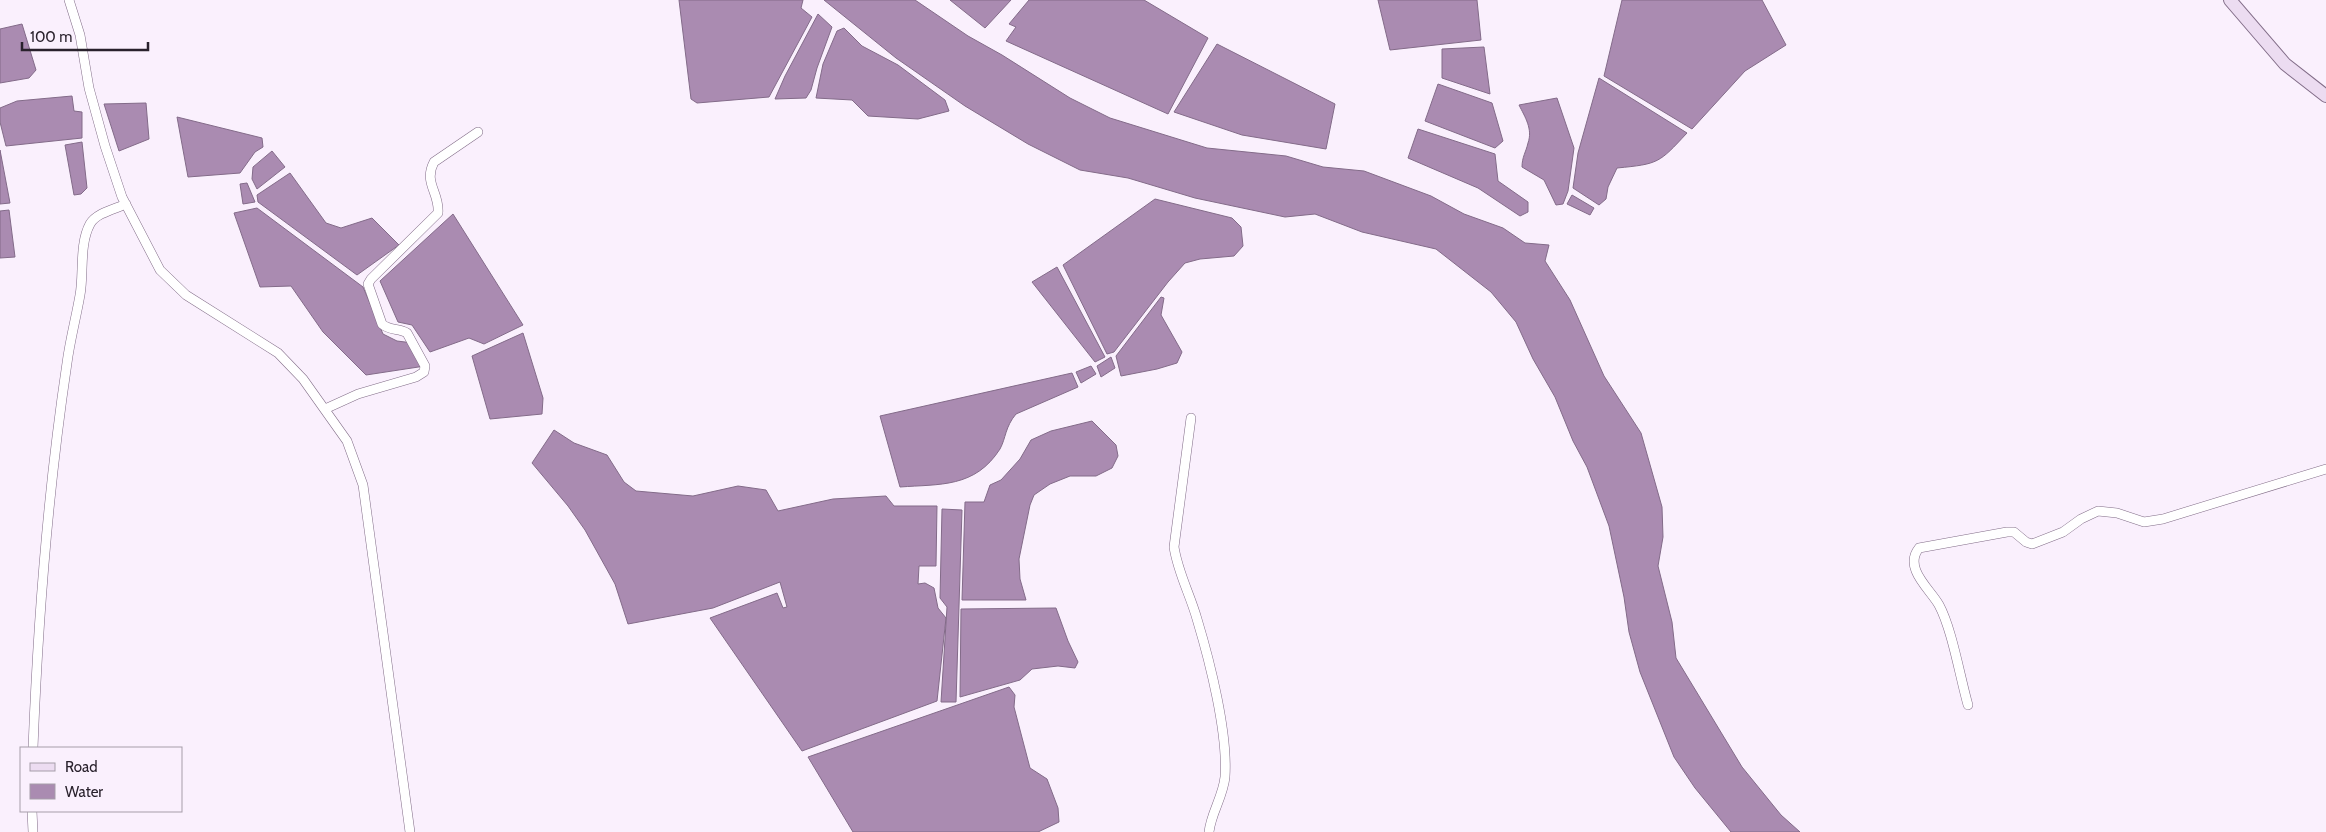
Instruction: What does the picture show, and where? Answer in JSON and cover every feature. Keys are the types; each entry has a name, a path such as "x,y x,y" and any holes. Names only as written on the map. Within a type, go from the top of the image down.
{"street":[{"path":"69,0 80,36 88,88 105,146 126,204 160,270 186,295 278,353 303,379 347,441 363,485 410,832"},
{"path":"2230,0 2284,64 2326,96"},
{"path":"325,409 358,394 416,377 424,372 425,366 407,333 402,330 388,329 382,324 368,284 370,279 438,213 439,205 429,179 430,170 434,162 478,132"},
{"path":"33,747 39,617 47,533 67,361 80,293 85,242 90,224 96,218 126,204"},
{"path":"1191,418 1174,547 1177,568 1197,618 1222,729 1225,777 1209,832"},
{"path":"1968,705 1940,606 1917,576 1914,560 1915,553 1919,548 2007,532 2014,532 2026,542 2032,544 2063,532 2081,519 2098,511 2117,513 2144,522 2162,519 2326,469"},
{"path":"32,812 33,832"}],"water":[{"path":"679,0 803,0 801,8 812,17 769,97 697,103 691,99"},
{"path":"824,0 915,0 968,36 1070,98 1110,118 1207,148 1286,156 1323,167 1364,171 1431,196 1464,214 1503,228 1525,243 1549,245 1545,261 1570,300 1604,376 1641,433 1662,507 1663,537 1658,566 1672,622 1676,658 1742,767 1781,815 1800,832 1731,832 1695,788 1674,757 1640,672 1629,632 1624,597 1609,526 1587,467 1573,441 1555,397 1533,359 1516,322 1491,292 1436,249 1362,232 1315,214 1285,217 1195,198 1128,178 1080,170 1028,144 965,106 896,58"},
{"path":"950,0 1011,0 985,28"},
{"path":"1029,0 1144,0 1208,38 1168,114 1006,41 1016,27 1009,24"},
{"path":"1378,0 1477,0 1481,40 1390,50"},
{"path":"1622,0 1762,0 1786,45 1745,71 1692,129 1604,76"},
{"path":"818,14 832,27 811,90 806,98 775,99 785,76"},
{"path":"22,24 36,70 29,78 0,83 0,29"},
{"path":"844,28 862,46 898,65 945,100 949,111 918,119 868,116 852,100 816,98 823,64 837,31"},
{"path":"1217,44 1335,104 1326,149 1242,135 1174,112"},
{"path":"1484,47 1490,94 1442,78 1442,49"},
{"path":"1599,78 1687,133 1670,151 1657,160 1642,165 1617,168 1608,187 1606,199 1599,205 1573,188 1578,153"},
{"path":"1438,84 1492,103 1503,141 1495,148 1425,121"},
{"path":"72,96 74,111 82,112 82,138 6,146 0,122 0,108 17,101"},
{"path":"1557,98 1574,148 1568,191 1563,204 1556,205 1544,180 1522,167 1530,133 1528,123 1519,105"},
{"path":"146,103 149,139 119,151 104,104"},
{"path":"177,117 262,138 263,147 255,152 240,173 188,177"},
{"path":"1418,129 1495,154 1498,181 1528,202 1528,212 1520,216 1478,188 1408,158"},
{"path":"82,142 87,188 81,194 74,195 65,145"},
{"path":"0,150 10,203 0,204"},
{"path":"272,151 285,167 257,189 252,179 253,167"},
{"path":"290,173 326,223 341,228 372,218 399,245 357,275 258,202 257,195"},
{"path":"247,183 255,202 243,204 240,184"},
{"path":"1572,195 1594,208 1590,215 1567,204"},
{"path":"1155,199 1232,218 1241,227 1243,246 1234,256 1200,259 1185,263 1114,352 1107,354 1063,265"},
{"path":"257,208 363,287 383,334 397,341 413,343 425,366 366,375 323,332 291,286 260,287 234,213"},
{"path":"9,210 15,257 0,258 0,211"},
{"path":"453,214 523,325 484,344 469,338 430,352 412,325 398,322 380,281"},
{"path":"1057,267 1105,357 1095,362 1032,282"},
{"path":"1161,297 1164,298 1161,315 1182,352 1177,363 1121,376 1116,356"},
{"path":"523,333 543,398 542,414 490,419 472,356"},
{"path":"1111,357 1115,368 1101,377 1097,366"},
{"path":"1091,366 1096,374 1081,383 1076,372"},
{"path":"1072,373 1078,387 1016,414 1010,423 1000,449 990,462 979,471 956,482 900,487 880,416"},
{"path":"1092,421 1116,445 1118,456 1112,468 1096,476 1070,476 1050,484 1034,495 1030,505 1019,559 1020,579 1026,600 962,600 965,502 984,502 990,485 1001,480 1020,459 1031,440 1051,431"},
{"path":"554,430 574,443 607,455 624,482 636,491 693,496 738,486 766,490 778,511 833,499 886,496 894,506 937,506 936,566 919,566 918,584 925,583 934,588 938,608 946,618 937,701 802,751 710,618 777,593 783,608 787,607 780,582 713,608 628,624 615,584 585,530 568,506 532,463"},
{"path":"942,509 962,510 956,702 941,702 947,607 940,598"},
{"path":"1056,608 1078,662 1075,668 1058,666 1032,669 1020,680 960,697 961,609"},
{"path":"1009,687 1015,695 1014,707 1030,768 1047,779 1058,808 1059,822 1038,832 853,832 808,757"}]}
